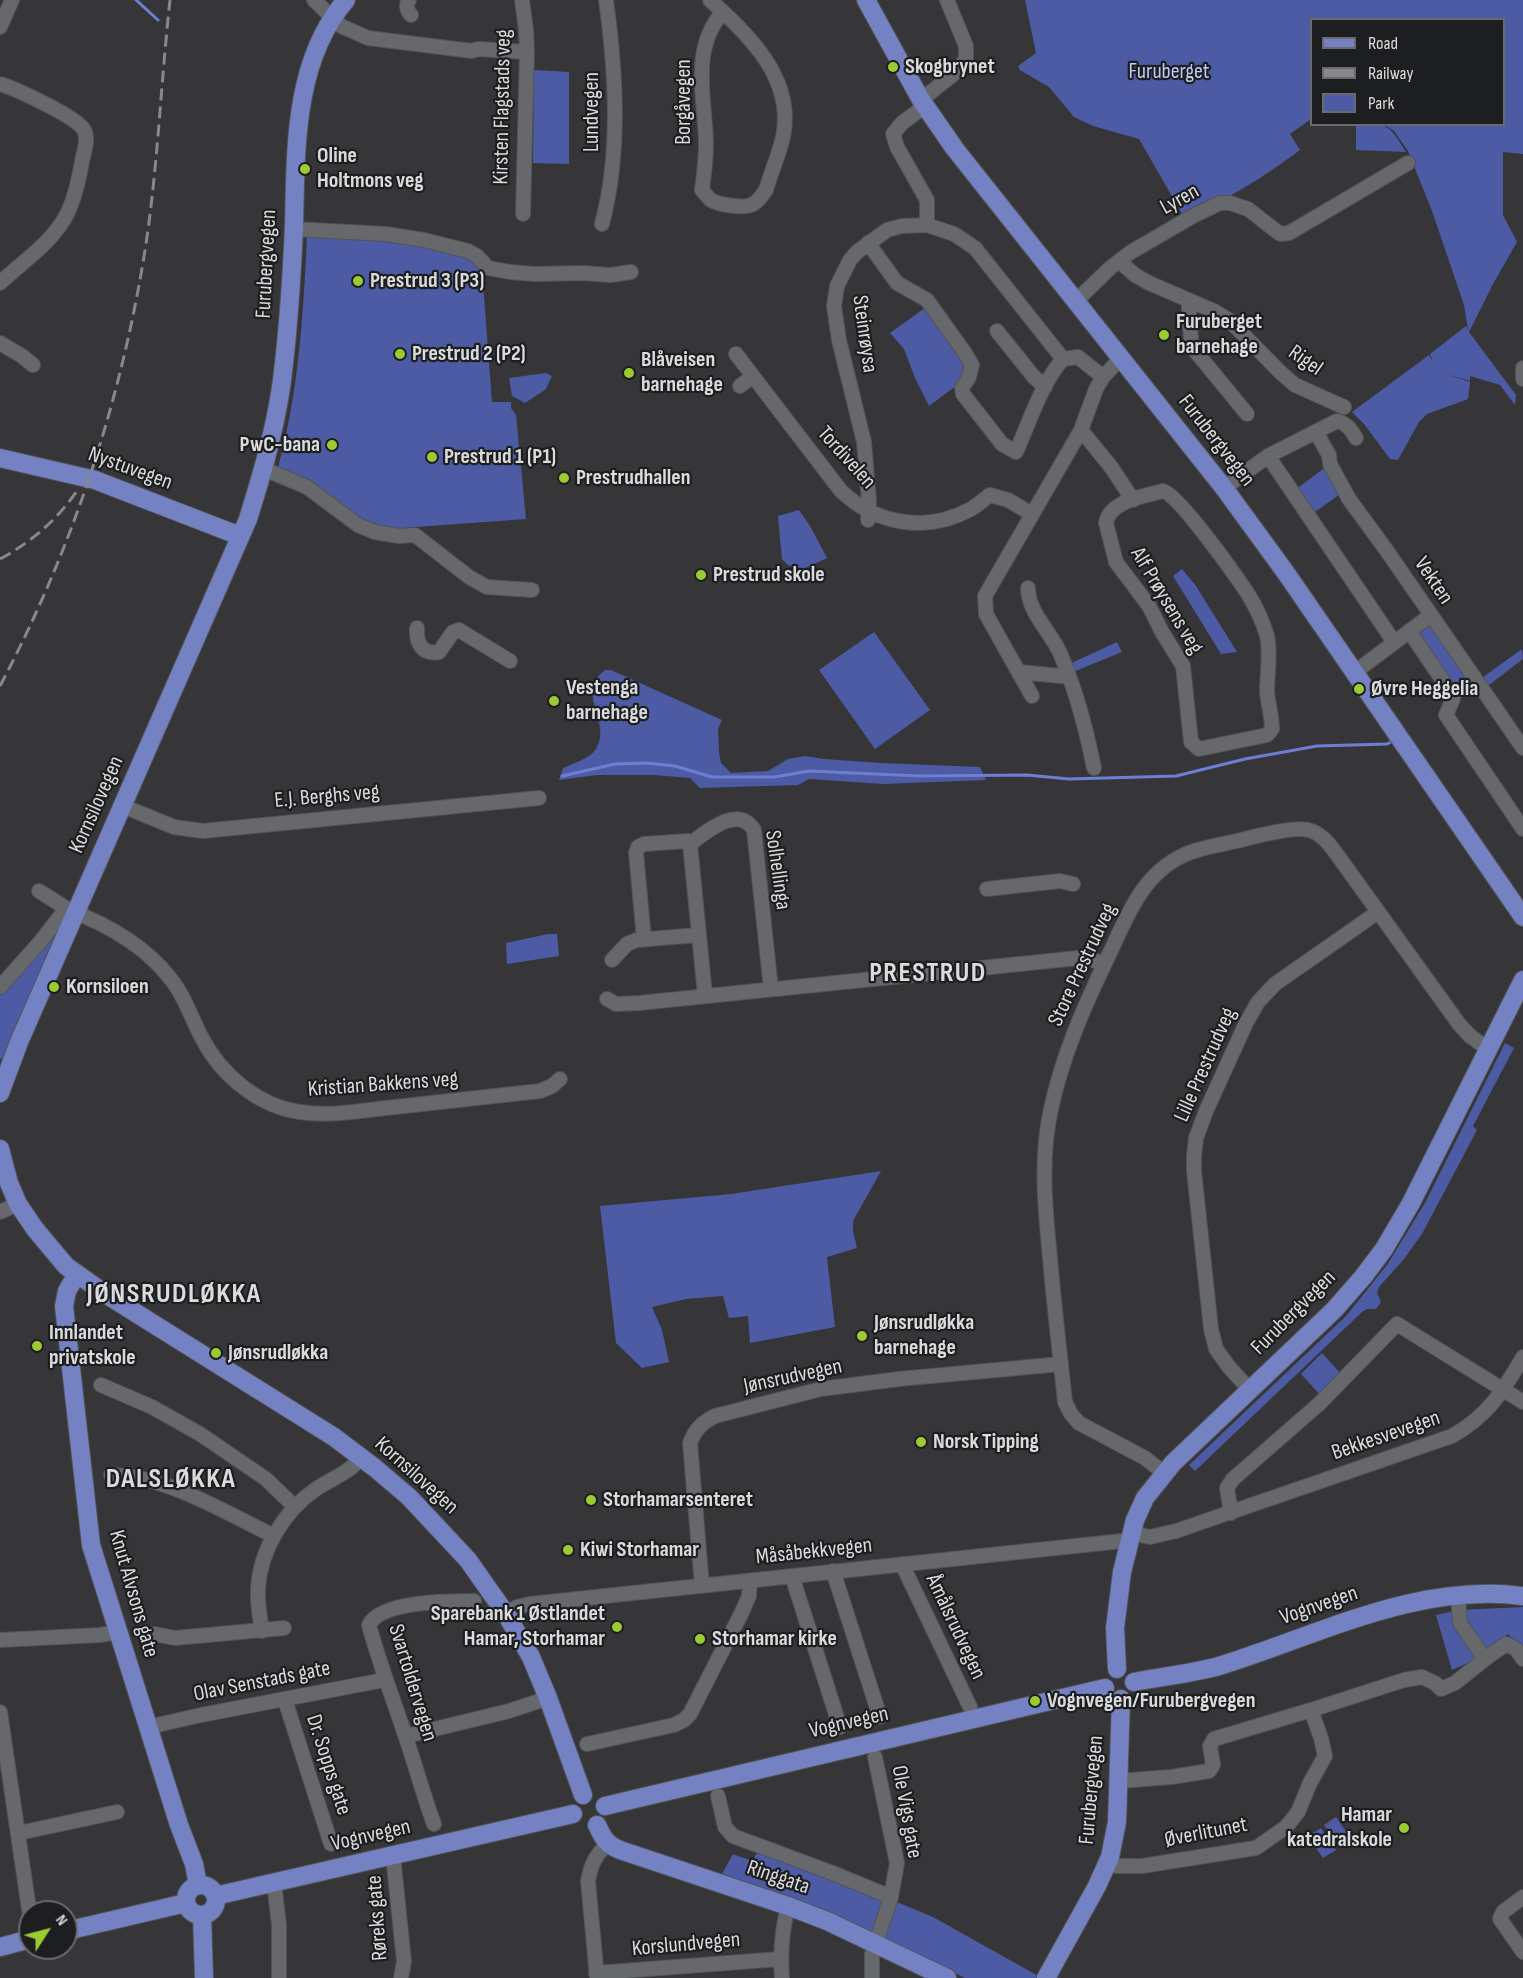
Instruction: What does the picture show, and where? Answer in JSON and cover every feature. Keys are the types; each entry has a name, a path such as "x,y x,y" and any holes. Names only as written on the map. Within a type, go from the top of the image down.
{"main road":[{"name":"Furubergvegen","path":"240,536 264,469 284,366 294,229 296,157 304,86 315,50 332,19 346,0"},
{"name":"Furubergvegen","path":"866,0 923,103 955,149 1224,488 1286,573 1523,917"},
{"name":"Nystuvegen","path":"0,458 95,480 240,536"},
{"name":"Kornsilovegen","path":"0,1093 72,912 123,806 240,536"},
{"name":"Furubergvegen","path":"1117,1669 1115,1628 1122,1572 1138,1510 1145,1497 1164,1473 1334,1310 1384,1249 1411,1203 1523,980"},
{"name":"Kornsilovegen","path":"0,1149 9,1183 10,1207"},
{"name":"Kornsilovegen","path":"0,1179 10,1207 50,1263 94,1290 104,1293 334,1437 409,1497 432,1521 468,1560 506,1614 531,1657 578,1778 582,1795"},
{"name":"Knut Alvsons gate","path":"75,1277 67,1291 64,1306 89,1533 94,1557 179,1825 194,1864 198,1885"},
{"name":"Vognvegen","path":"1134,1682 1187,1674 1219,1666 1396,1607 1458,1596 1499,1594 1523,1596"},
{"path":"1117,1669 1128,1672 1134,1682 1131,1693 1121,1699 1110,1695 1105,1688 1107,1676 1117,1669"},
{"name":"Vognvegen","path":"605,1806 1105,1688"},
{"name":"Furubergvegen","path":"1046,1978 1107,1863 1115,1833 1121,1699"},
{"path":"582,1795 595,1795 605,1806 603,1819 597,1825 583,1826 575,1820 573,1804 582,1795"},
{"name":"Vognvegen","path":"215,1896 573,1814"},
{"path":"597,1825 608,1844"},
{"name":"Ringgata","path":"608,1844 827,1921 947,1978"},
{"path":"198,1885 211,1888 215,1896 216,1901 211,1911 202,1915 190,1911 186,1903 189,1890 198,1885"},
{"path":"78,1928 186,1903"},
{"path":"202,1915 204,1978"},
{"path":"0,1947 18,1942"}],"street":[{"path":"0,27 12,0"},
{"path":"314,0 332,19 356,34 381,40 472,51 478,49 527,52"},
{"path":"409,0 406,4 411,15"},
{"name":"Kirsten Flagstads veg","path":"522,0 527,52 523,214"},
{"name":"Lundvegen","path":"602,224 607,205 614,148 613,59 606,0"},
{"path":"710,0 723,12"},
{"path":"927,225 927,200 897,147 893,134 956,72 966,59 966,46 947,0"},
{"name":"Borgåvegen","path":"723,12 762,53 770,66 781,91 785,121 780,148 761,198 753,205 738,207 710,200 702,190 706,144 702,60 712,29 723,12"},
{"path":"0,84 79,124 86,133 86,142 75,191 66,216 41,248 0,283"},
{"name":"Lyren","path":"1076,301 1119,261 1193,216 1220,203 1230,203 1248,209 1280,234 1290,233 1408,163"},
{"name":"Steinrøysa","path":"869,516 864,442 839,340 834,306 842,273 850,260 868,243 887,230 902,226 927,225 954,234 975,249 1063,359"},
{"path":"294,229 386,234 424,240 468,251 477,256 488,268 510,272 610,275 631,272"},
{"path":"868,243 897,283 907,291 921,296 936,310 972,365 969,377 962,388 963,394 1002,444 1016,452 1045,387 1063,359 1078,357 1103,377"},
{"name":"Rigel","path":"1119,261 1149,283 1214,311 1229,320 1294,385 1344,407"},
{"path":"1189,301 1192,347 1246,414"},
{"path":"997,331 1033,376 1045,387"},
{"path":"0,343 33,365"},
{"name":"Tordivelen","path":"736,354 841,491 869,516 906,523 930,522 949,518 971,509 990,495 1008,500 1032,514"},
{"path":"1032,696 986,614 985,596 1081,430 1096,389 1103,377 1121,358"},
{"path":"1523,368 1523,379"},
{"path":"740,386 753,376"},
{"path":"1224,488 1251,466 1337,421 1344,422 1356,438"},
{"path":"1081,430 1111,467 1133,500"},
{"name":"Vekten","path":"1316,432 1329,454 1330,464 1349,499 1523,748"},
{"name":"Furubergvegen","path":"1268,456 1394,642"},
{"path":"264,469 307,487 358,525 375,532 399,536 415,535 469,577 487,587 532,590"},
{"name":"Alf Prøysens veg","path":"1163,491 1168,493 1203,532 1248,594 1263,623 1268,640 1268,696 1272,729 1267,735 1199,749 1191,742 1183,666 1149,606 1116,562 1108,538 1107,516 1116,507 1133,500 1163,491"},
{"path":"1028,588 1029,602 1059,651 1068,675 1084,721 1094,768"},
{"path":"1355,672 1431,615"},
{"path":"417,628 418,643 430,653 439,652 453,632 459,630 510,661"},
{"path":"1409,631 1452,694 1453,699 1446,715 1523,828"},
{"path":"1019,672 1068,675"},
{"name":"E.J. Berghs veg","path":"123,806 174,827 203,831 539,798"},
{"name":"Solhellinga","path":"690,844 713,827 729,820 745,821 754,830 771,989"},
{"name":"Store Prestrudveg","path":"1164,1473 1145,1458 1078,1422 1065,1402 1044,1202 1044,1163 1048,1126 1064,1058 1104,965 1138,896 1148,881 1160,869 1194,851 1280,832 1306,829 1325,839 1459,1024 1470,1036 1488,1049"},
{"path":"644,939 636,853 638,847 644,844 683,841 690,844 705,995"},
{"path":"987,889 1060,881 1073,884"},
{"path":"39,891 72,912"},
{"path":"0,987 62,914 72,912"},
{"name":"Kristian Bakkens veg","path":"72,912 118,934 158,965 183,998 207,1049 218,1063 240,1085 273,1104 298,1112 335,1113 540,1090 552,1086 560,1079"},
{"name":"Lille Prestrudveg","path":"1250,1390 1216,1349 1211,1329 1194,1171 1198,1129 1245,1023 1264,995 1275,984 1378,912"},
{"path":"612,960 627,944 637,940 698,935"},
{"path":"607,999 616,1004 639,1003 1088,957 1104,965"},
{"path":"1231,1513 1227,1488 1233,1479 1319,1404 1396,1324 1523,1402"},
{"name":"Bekkesvevegen","path":"1130,1538 1150,1537 1176,1531 1452,1436 1476,1421 1488,1410 1523,1357"},
{"name":"Jønsrudvegen","path":"702,1586 690,1443 697,1429 707,1420 821,1389 899,1379 1061,1364"},
{"path":"101,1385 152,1407 200,1434 266,1479 295,1507"},
{"path":"262,1631 258,1604 259,1577 274,1536 295,1507 315,1490 354,1466 361,1457"},
{"path":"111,1475 135,1476 162,1484 274,1536"},
{"name":"Måsåbekkvegen","path":"506,1614 517,1607 530,1604 1122,1541 1130,1538"},
{"name":"Åmålsrudvegen","path":"902,1564 970,1707"},
{"path":"833,1571 880,1717"},
{"path":"792,1575 840,1728"},
{"path":"587,1744 674,1725 684,1720 690,1714 742,1612 749,1596 750,1581"},
{"path":"1458,1596 1460,1623 1485,1659"},
{"name":"Svartoldervegen","path":"434,1824 420,1786 406,1736 384,1680 369,1625 377,1615 392,1609 421,1604 474,1601"},
{"path":"154,1634 175,1638 284,1628"},
{"path":"0,1640 118,1632"},
{"path":"1119,1781 1209,1771 1213,1765 1210,1746 1214,1739 1404,1680 1422,1677 1435,1683 1441,1689 1455,1683 1506,1644 1516,1649 1523,1659"},
{"name":"Olav Senstads gate","path":"148,1727 384,1680"},
{"path":"406,1736 509,1711 548,1698"},
{"name":"Dr. Sopps gate","path":"285,1700 331,1844"},
{"name":"Øverlitunet","path":"1107,1863 1117,1866 1142,1866 1256,1848 1286,1827 1298,1812 1310,1783 1324,1761 1321,1738 1311,1710"},
{"path":"0,1712 28,1900"},
{"name":"Ole Vigs gate","path":"872,1978 872,1954 891,1897 897,1863 875,1757"},
{"path":"718,1796 725,1827 733,1836 891,1897"},
{"path":"19,1833 117,1812"},
{"path":"596,1976 588,1881 590,1866 597,1854 608,1844"},
{"name":"Røreks gate","path":"393,1856 404,1961 401,1978"},
{"path":"274,1883 279,1925 279,1978"},
{"path":"1523,1897 1503,1912 1500,1919 1523,1952"},
{"path":"782,1978 780,1959 783,1926 788,1906"},
{"name":"Korslundvegen","path":"596,1976 780,1959"}],"green space":[{"name":"Furuberget","path":"1025,0 1523,0 1523,154 1503,152 1503,215 1517,242 1469,332 1516,395 1515,405 1500,385 1470,376 1470,381 1446,374 1470,382 1468,399 1427,414 1419,422 1398,460 1390,459 1352,412 1429,355 1433,362 1430,354 1466,326 1468,330 1464,305 1432,211 1408,151 1394,131 1386,126 1505,126 1505,18 1310,18 1310,120 1290,134 1300,150 1244,188 1185,219 1139,139 1093,126 1074,117 1049,87 1020,70 1018,66 1036,53"},
{"path":"534,70 569,72 569,164 533,163"},
{"path":"1356,126 1384,126 1395,135 1406,152 1356,150"},
{"path":"308,235 411,243 471,257 482,269 492,402 511,402 511,408 516,415 526,519 389,529 371,525 278,468 295,382 302,325"},
{"path":"929,305 967,362 960,383 929,406 904,349 890,333"},
{"path":"546,373 552,376 546,389 525,403 512,396 509,378"},
{"path":"1327,466 1343,492 1312,514 1295,490"},
{"path":"799,510 827,558 801,570 788,565 782,559 778,516"},
{"path":"1182,569 1196,586 1237,652 1221,654 1173,576"},
{"path":"1432,625 1477,687 1456,702 1415,634 1425,626"},
{"path":"874,632 930,710 875,749 819,670"},
{"path":"1117,642 1122,652 1068,674 1065,666"},
{"path":"1522,649 1523,659 1485,688 1479,680"},
{"path":"605,670 611,670 722,720 718,729 719,752 721,763 731,773 768,771 788,759 805,756 881,763 980,767 986,780 883,784 809,779 798,785 700,788 690,778 655,775 597,775 559,780 563,768 585,758 596,749 600,739 600,728 593,688 596,679"},
{"path":"57,927 61,928 2,1060 0,1058 0,994"},
{"path":"557,934 559,956 507,964 506,943"},
{"path":"1505,1043 1514,1048 1473,1126 1477,1130 1422,1234 1379,1287 1377,1293 1381,1302 1376,1309 1367,1309 1362,1312 1195,1471 1189,1465 1346,1316 1387,1265 1425,1203"},
{"path":"881,1171 853,1221 857,1248 827,1257 835,1327 750,1343 748,1316 729,1318 723,1296 686,1299 652,1307 662,1330 669,1362 642,1368 616,1343 600,1206 731,1194"},
{"path":"1322,1353 1343,1376 1323,1398 1301,1374"},
{"path":"1523,1607 1523,1651 1508,1634 1470,1662 1452,1670 1436,1615 1459,1610"},
{"path":"1336,1817 1352,1840 1340,1848 1324,1825"},
{"path":"1321,1828 1336,1850 1323,1858 1308,1836"},
{"path":"759,1850 827,1873 933,1917 1042,1978 965,1978 824,1909 722,1874 733,1854 752,1861"}],"waterway":[{"path":"136,0 158,20"},
{"path":"562,776 615,764 646,763 675,766 712,777 775,777 809,771 920,776 1027,775 1069,779 1176,776 1245,759 1317,746 1391,742"}],"railway":[{"path":"0,686 50,581 72,526 109,416 136,302 146,244 170,0"},
{"path":"0,559 23,545 44,528 79,488"}],"place":[{"name":"Skogbrynet","path":"893,67"},
{"name":"Oline Holtmons veg","path":"305,169"},
{"name":"Prestrud 3 (P3)","path":"358,281"},
{"name":"Furuberget barnehage","path":"1164,335"},
{"name":"Prestrud 2 (P2)","path":"400,354"},
{"name":"Blåveisen barnehage","path":"629,373"},
{"name":"PwC-bana","path":"332,445"},
{"name":"Prestrud 1 (P1)","path":"432,457"},
{"name":"Prestrudhallen","path":"564,478"},
{"name":"Prestrud skole","path":"701,575"},
{"name":"Øvre Heggelia","path":"1359,689"},
{"name":"Vestenga barnehage","path":"554,701"},
{"name":"Kornsiloen","path":"54,987"},
{"name":"Jønsrudløkka barnehage","path":"862,1336"},
{"name":"Innlandet privatskole","path":"37,1346"},
{"name":"Jønsrudløkka","path":"216,1353"},
{"name":"Norsk Tipping","path":"921,1442"},
{"name":"Storhamarsenteret","path":"591,1500"},
{"name":"Kiwi Storhamar","path":"568,1550"},
{"name":"Sparebank 1 Østlandet Hamar, Storhamar","path":"617,1627"},
{"name":"Storhamar kirke","path":"700,1639"},
{"name":"Vognvegen/Furubergvegen","path":"1035,1701"},
{"name":"Hamar katedralskole","path":"1404,1828"}],"district":[{"name":"PRESTRUD","path":"928,974"},
{"name":"JØNSRUDLØKKA","path":"174,1295"},
{"name":"DALSLØKKA","path":"171,1480"}]}
